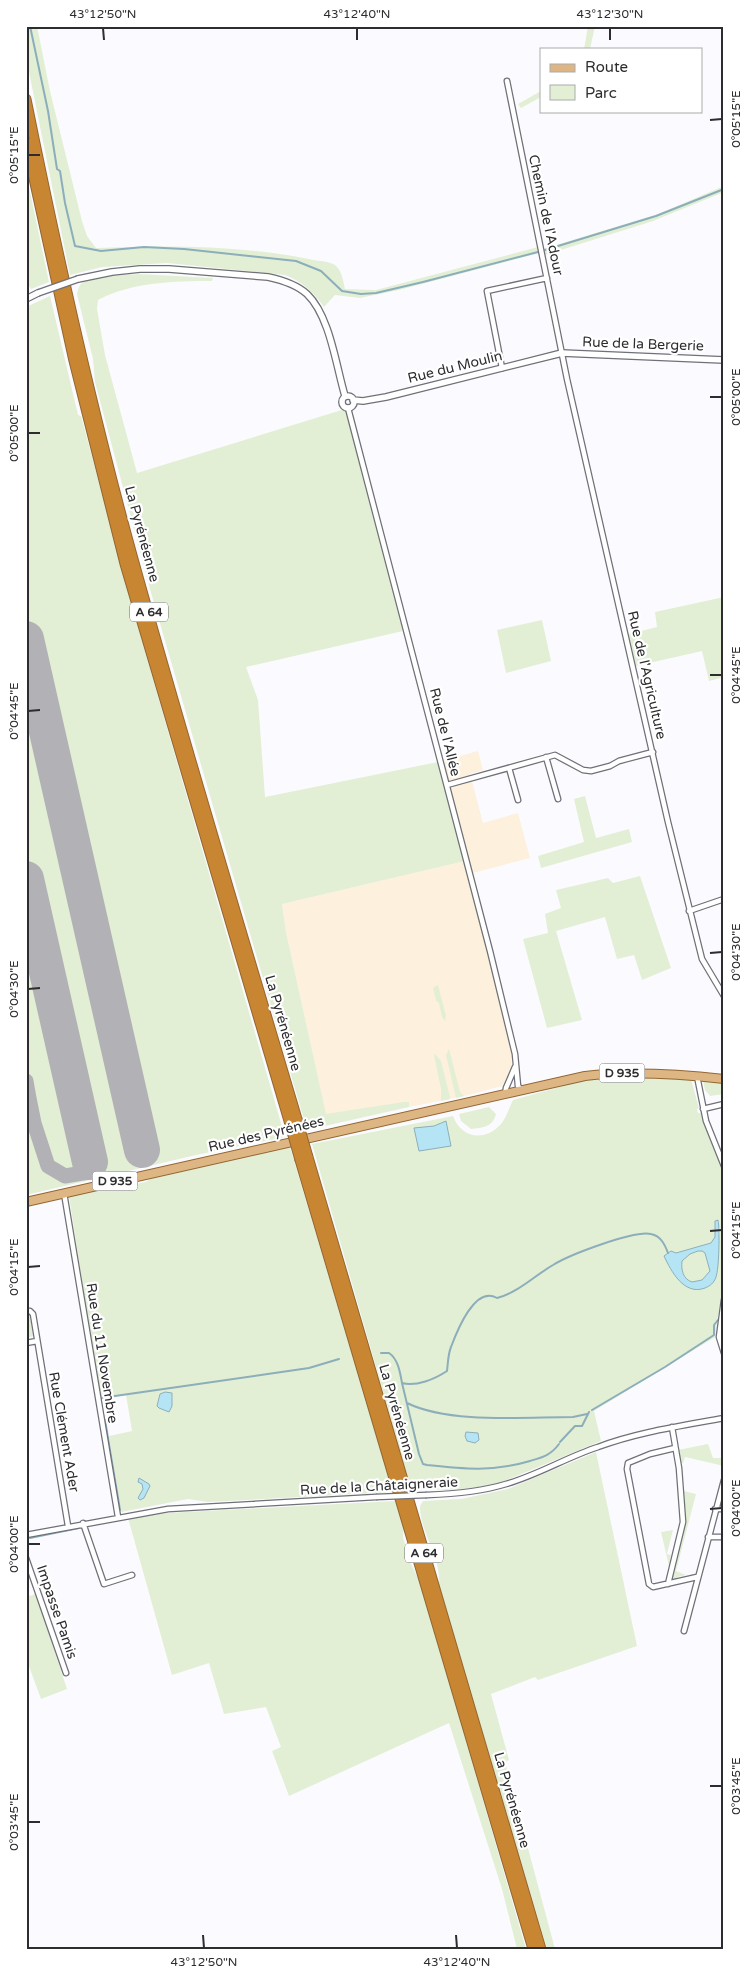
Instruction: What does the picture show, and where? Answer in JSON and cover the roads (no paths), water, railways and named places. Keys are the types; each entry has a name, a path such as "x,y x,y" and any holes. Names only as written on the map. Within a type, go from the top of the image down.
{"highway":[{"name":"La Pyrénéenne","path":"26,98 44,190 83,360 133,557 293,1120 533,1949"},
{"name":"La Pyrénéenne","path":"26,142 74,361 125,564 293,1120"},
{"name":"La Pyrénéenne","path":"304,1158 541,1949"}],"main road":[{"name":"D 935","path":"508,1093 602,1074 666,1074 724,1079"},
{"name":"Rue des Pyrénées","path":"26,1202 508,1093"}],"street":[{"name":"Chemin de l'Adour","path":"507,81 562,353"},
{"path":"26,299 38,292 78,279 112,272 169,269 268,276 283,280 306,294 321,315 345,396 342,402 343,406 348,408 352,406 354,400 351,397 345,396"},
{"path":"502,368 487,291 547,278"},
{"name":"Rue de la Bergerie","path":"562,353 724,360"},
{"name":"Rue du Moulin","path":"354,400 370,400 562,353"},
{"name":"Rue de l'Agriculture","path":"562,353 689,911 702,959 724,996"},
{"name":"Rue de l'Allée","path":"348,408 490,951 516,1063 518,1086 522,1090"},
{"path":"446,785 546,757 559,756 583,770 591,771 610,766 619,760 653,752"},
{"path":"546,757 558,799"},
{"path":"509,768 518,800"},
{"path":"689,911 724,899"},
{"path":"508,1093 506,1088 516,1063"},
{"path":"697,1076 703,1109 724,1166"},
{"name":"Rue de l'Allée","path":"508,1093 517,1078"},
{"path":"703,1109 724,1104"},
{"name":"Rue du 11 Novembre","path":"64,1193 118,1517"},
{"path":"724,1300 722,1329 719,1337 724,1353"},
{"name":"Rue Clément Ader","path":"26,1311 30,1311 33,1314 68,1526"},
{"path":"26,1343 37,1341"},
{"name":"Rue de la Châtaigneraie","path":"26,1535 83,1523 168,1509 461,1493 506,1484 596,1447 629,1437 724,1418"},
{"path":"668,1584 683,1522 672,1427"},
{"path":"675,1448 650,1454 628,1463 627,1466 649,1584 654,1587 697,1577"},
{"path":"684,1630 724,1480"},
{"path":"715,1510 724,1509"},
{"path":"83,1523 104,1584 132,1575"},
{"path":"708,1537 724,1536"},
{"name":"Impasse Pamis","path":"26,1558 66,1673"}],"water":[{"path":"446,1121 451,1146 419,1151 414,1128 434,1126"},
{"path":"718,1220 719,1232 716,1277 713,1283 697,1290 679,1281 664,1256 671,1251 676,1253 711,1243 715,1237 715,1221","holes":["702,1251 705,1253 710,1271 702,1280 692,1282 686,1279 683,1274 682,1261 690,1254"]},
{"path":"165,1392 172,1393 172,1406 169,1412 157,1406 160,1394"},
{"path":"466,1432 478,1433 479,1440 475,1443 467,1441"},
{"path":"139,1478 150,1486 144,1498 140,1500 138,1498 143,1489 142,1484 138,1482"}],"waterway":[{"path":"30,26 48,111 57,169 60,171 75,246 101,251 144,247 184,249 296,261 321,271 342,291 361,294 376,293 423,282 538,252"},
{"path":"545,250 656,216 724,189"},
{"path":"381,1353 389,1353 395,1359 402,1383 425,1382 447,1371 449,1353 462,1321 474,1304 481,1298 489,1296 497,1298 505,1295 561,1261 617,1239 651,1234 662,1241 668,1253"},
{"path":"592,1410 665,1367 714,1335 714,1325 718,1320"},
{"path":"101,1398 309,1368 339,1359"},
{"path":"402,1383 423,1464 466,1468 503,1467 543,1457 553,1451 559,1444"},
{"path":"407,1403 424,1410 466,1417 573,1417 587,1414"},
{"path":"560,1442 575,1426 582,1426 589,1412"},
{"path":"105,1420 120,1510"},
{"path":"30,1538 79,1528"}]}
